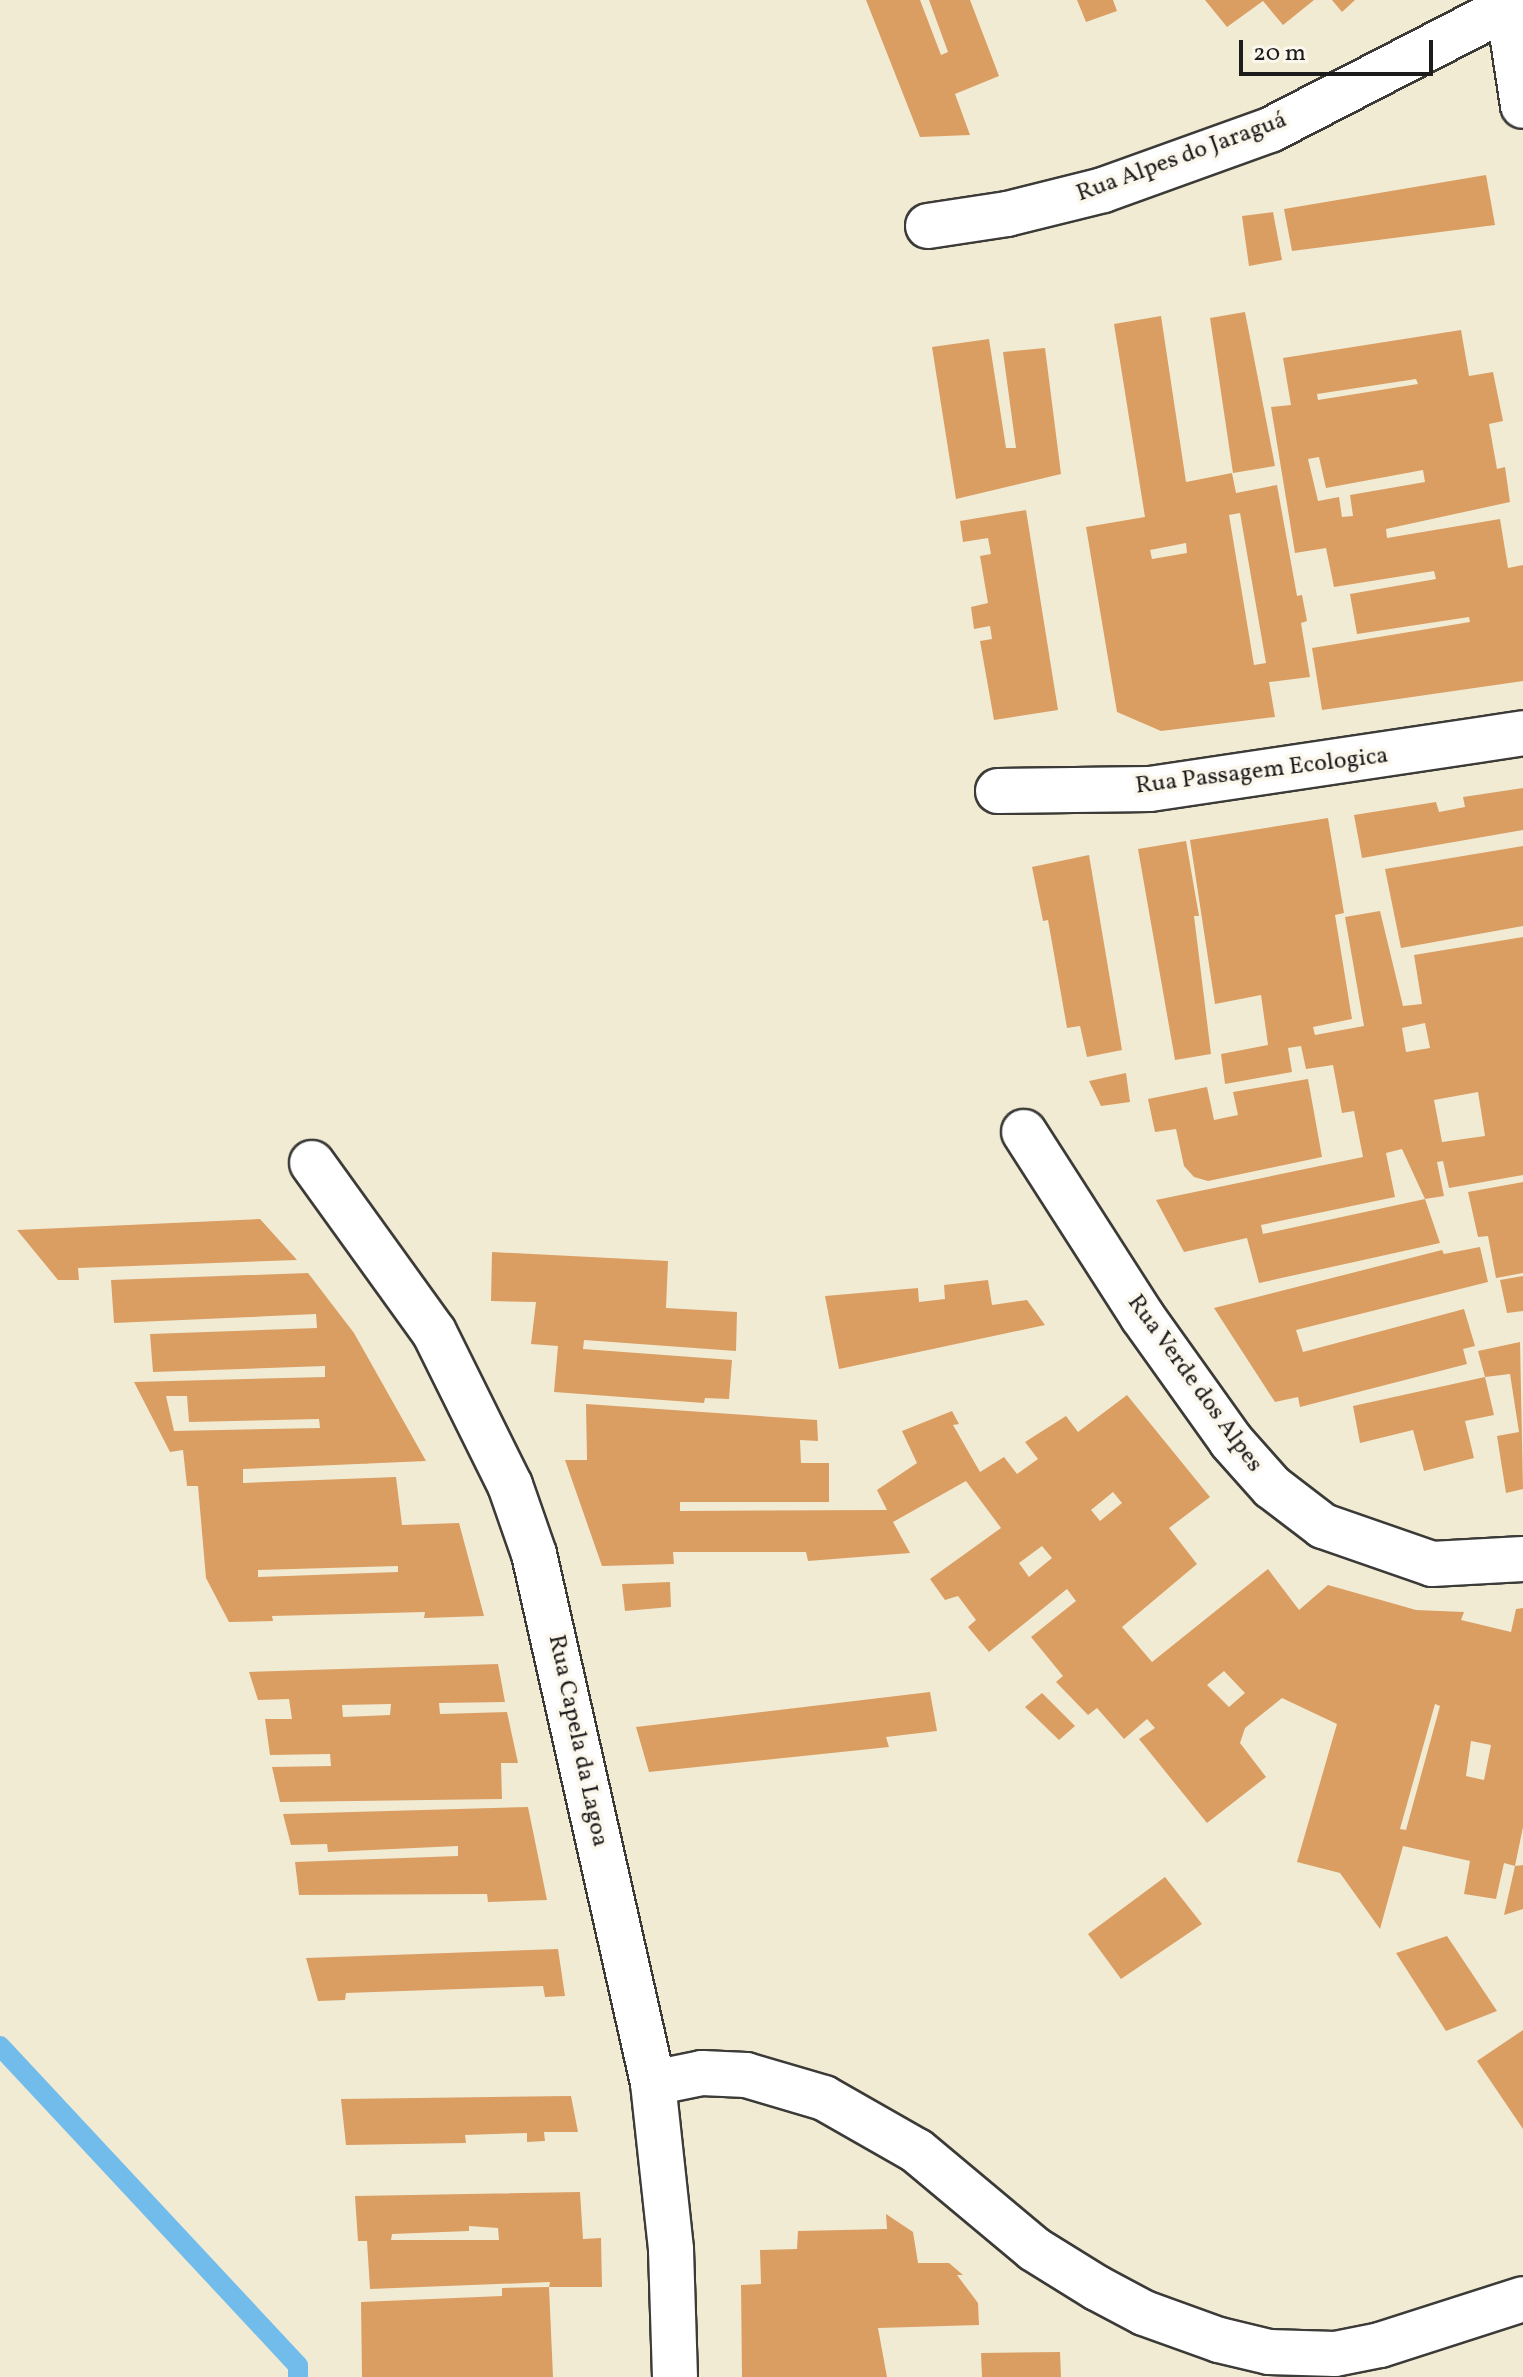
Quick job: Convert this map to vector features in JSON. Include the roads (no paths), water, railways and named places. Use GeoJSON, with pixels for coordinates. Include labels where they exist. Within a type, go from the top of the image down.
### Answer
{"type":"FeatureCollection","features":[{"type":"Feature","properties":{"kind":"street"},"geometry":{"type":"LineString","coordinates":[[1507,3],[1523,106]]}},
{"type":"Feature","properties":{"kind":"street","name":"Rua Alpes do Jaraguá"},"geometry":{"type":"LineString","coordinates":[[928,226],[1007,214],[1103,190],[1270,130],[1507,3]]}},
{"type":"Feature","properties":{"kind":"street","name":"Rua Passagem Ecologica"},"geometry":{"type":"LineString","coordinates":[[998,791],[1150,789],[1523,733]]}},
{"type":"Feature","properties":{"kind":"street","name":"Rua Verde dos Alpes"},"geometry":{"type":"LineString","coordinates":[[1024,1132],[1142,1316],[1231,1441],[1272,1487],[1323,1526],[1432,1564],[1523,1559]]}},
{"type":"Feature","properties":{"kind":"street","name":"Rua Capela da Lagoa"},"geometry":{"type":"LineString","coordinates":[[312,1163],[434,1332],[510,1485],[545,1593],[653,2083],[671,2250],[675,2377]]}},
{"type":"Feature","properties":{"kind":"street"},"geometry":{"type":"LineString","coordinates":[[653,2083],[702,2073],[746,2075],[824,2098],[917,2151],[1034,2249],[1097,2288],[1144,2313],[1292,2365],[1380,2345],[1523,2299]]}},
{"type":"Feature","properties":{"kind":"waterway"},"geometry":{"type":"LineString","coordinates":[[0,2046],[298,2366],[298,2377]]}}]}
